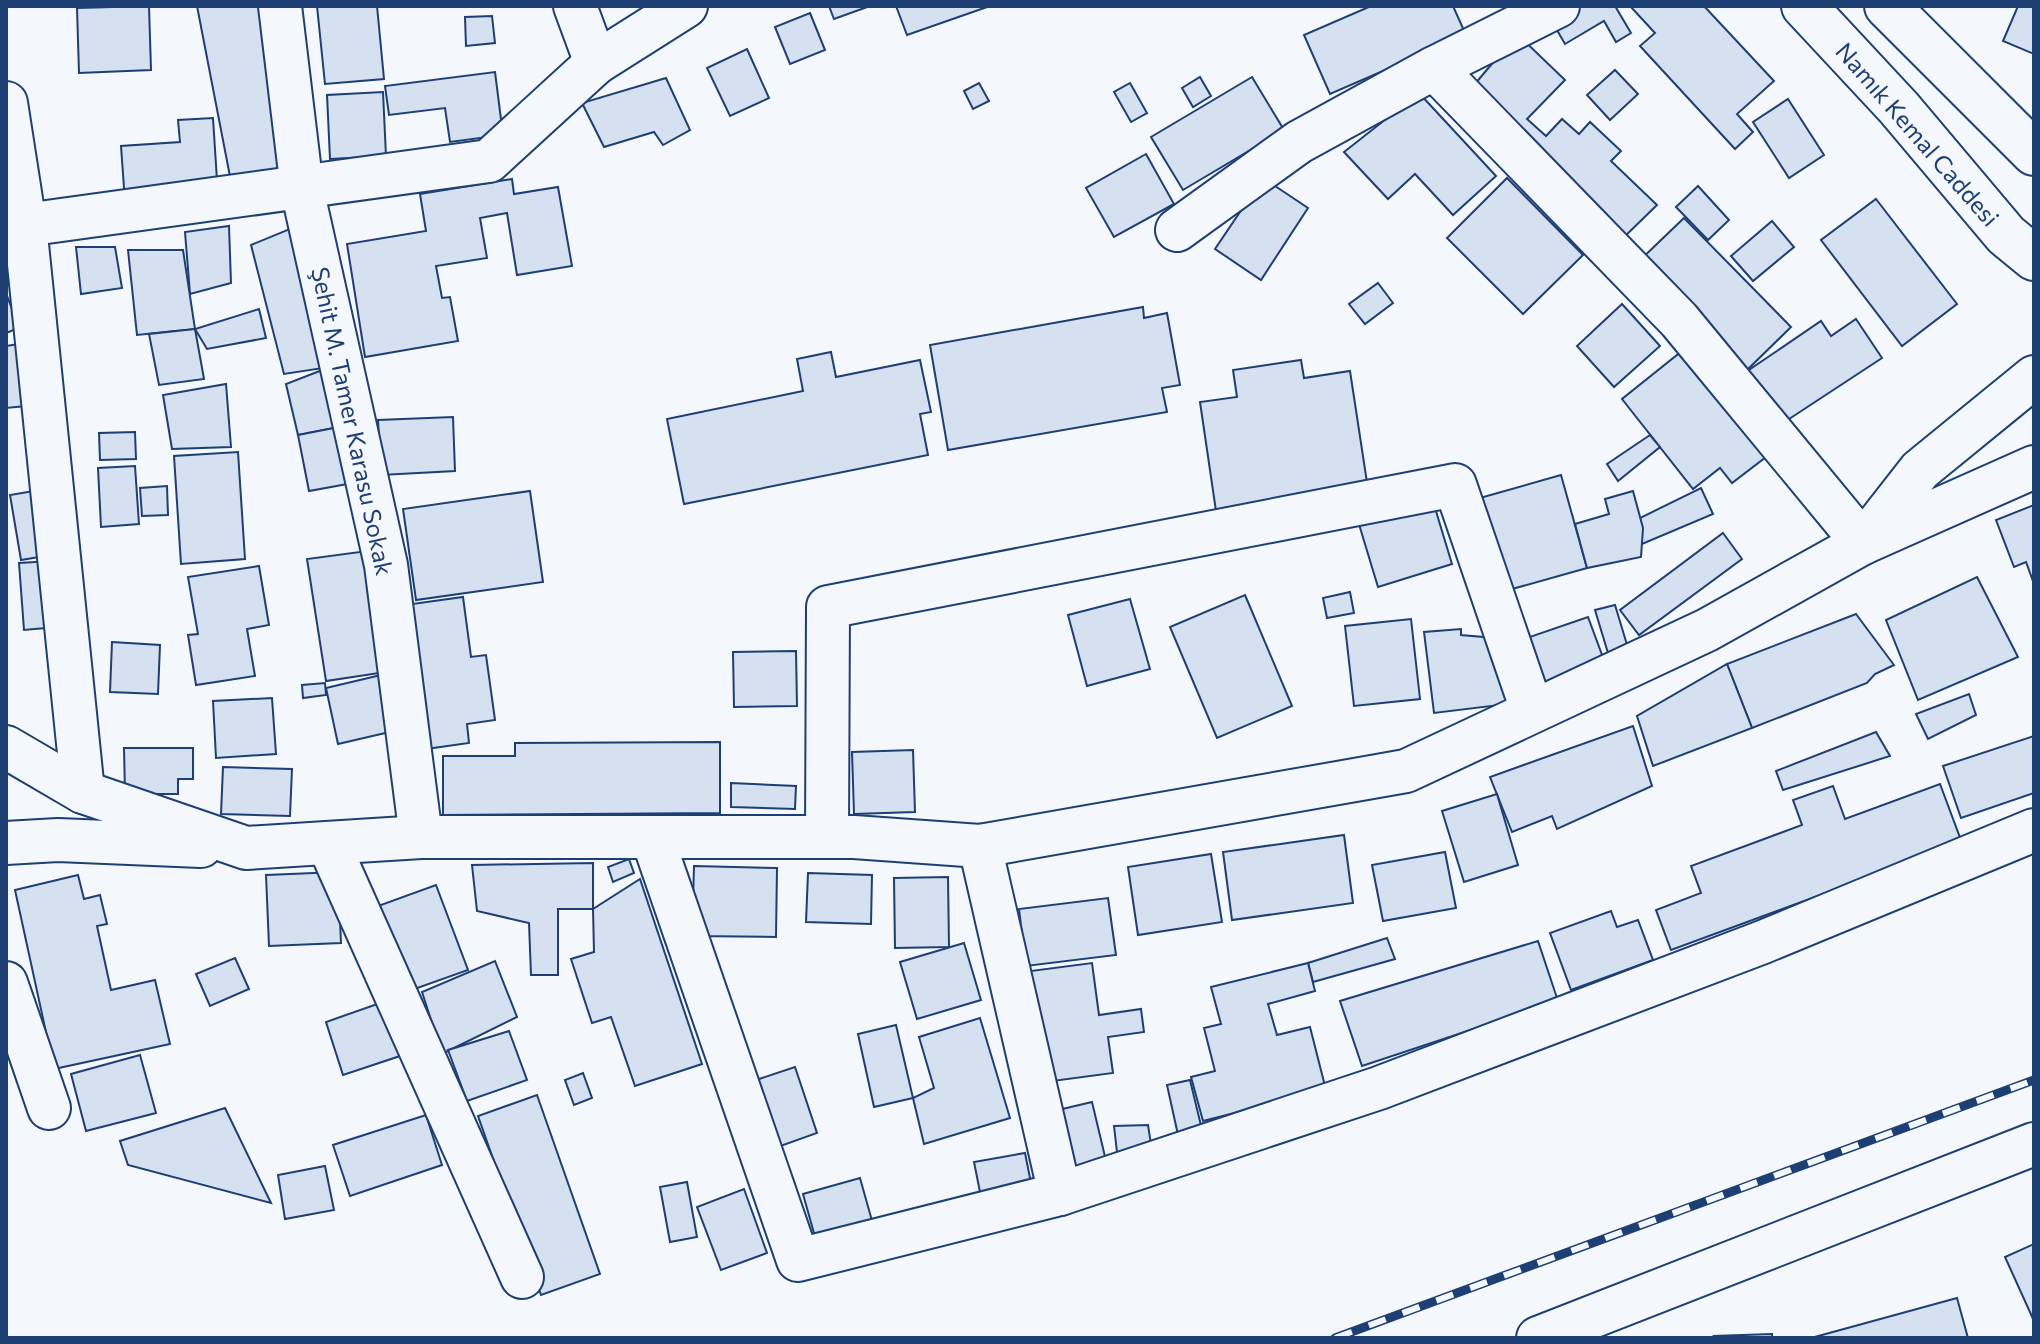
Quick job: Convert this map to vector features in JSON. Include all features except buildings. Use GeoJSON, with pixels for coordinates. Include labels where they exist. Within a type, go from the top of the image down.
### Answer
{"type":"FeatureCollection","features":[{"type":"Feature","properties":{"kind":"main road","name":"Namık Kemal Caddesi"},"geometry":{"type":"LineString","coordinates":[[1804,6],[1899,108],[2006,235],[2034,258]]}},
{"type":"Feature","properties":{"kind":"main road"},"geometry":{"type":"LineString","coordinates":[[1887,6],[2034,153]]}},
{"type":"Feature","properties":{"kind":"street","name":"Şehit M. Tamer Karasu Sokak"},"geometry":{"type":"LineString","coordinates":[[280,6],[302,189],[386,565],[421,837]]}},
{"type":"Feature","properties":{"kind":"street"},"geometry":{"type":"LineString","coordinates":[[575,6],[596,63]]}},
{"type":"Feature","properties":{"kind":"street"},"geometry":{"type":"LineString","coordinates":[[25,225],[489,161],[596,63],[686,6]]}},
{"type":"Feature","properties":{"kind":"street"},"geometry":{"type":"LineString","coordinates":[[1177,230],[1299,142],[1434,68],[1558,6]]}},
{"type":"Feature","properties":{"kind":"street"},"geometry":{"type":"LineString","coordinates":[[1434,68],[1679,320],[1863,543]]}},
{"type":"Feature","properties":{"kind":"street"},"geometry":{"type":"LineString","coordinates":[[6,103],[25,225],[83,792]]}},
{"type":"Feature","properties":{"kind":"street"},"geometry":{"type":"LineString","coordinates":[[1863,543],[1920,470],[2034,377]]}},
{"type":"Feature","properties":{"kind":"street"},"geometry":{"type":"LineString","coordinates":[[6,843],[58,840],[246,848],[421,837],[827,837],[980,846],[1406,771],[1707,630],[1863,543],[2034,467]]}},
{"type":"Feature","properties":{"kind":"street"},"geometry":{"type":"LineString","coordinates":[[827,837],[828,607],[1455,485],[1532,710]]}},
{"type":"Feature","properties":{"kind":"street"},"geometry":{"type":"LineString","coordinates":[[6,747],[83,792],[246,848]]}},
{"type":"Feature","properties":{"kind":"street"},"geometry":{"type":"LineString","coordinates":[[652,837],[798,1260],[1060,1194],[1379,1088],[1763,942],[2034,830]]}},
{"type":"Feature","properties":{"kind":"street"},"geometry":{"type":"LineString","coordinates":[[328,843],[522,1277]]}},
{"type":"Feature","properties":{"kind":"street"},"geometry":{"type":"LineString","coordinates":[[980,846],[1060,1194]]}},
{"type":"Feature","properties":{"kind":"street"},"geometry":{"type":"LineString","coordinates":[[6,983],[49,1108]]}},
{"type":"Feature","properties":{"kind":"street"},"geometry":{"type":"LineString","coordinates":[[1538,1338],[2034,1144]]}},
{"type":"Feature","properties":{"kind":"railway"},"geometry":{"type":"LineString","coordinates":[[1335,1338],[2034,1080]]}}]}
